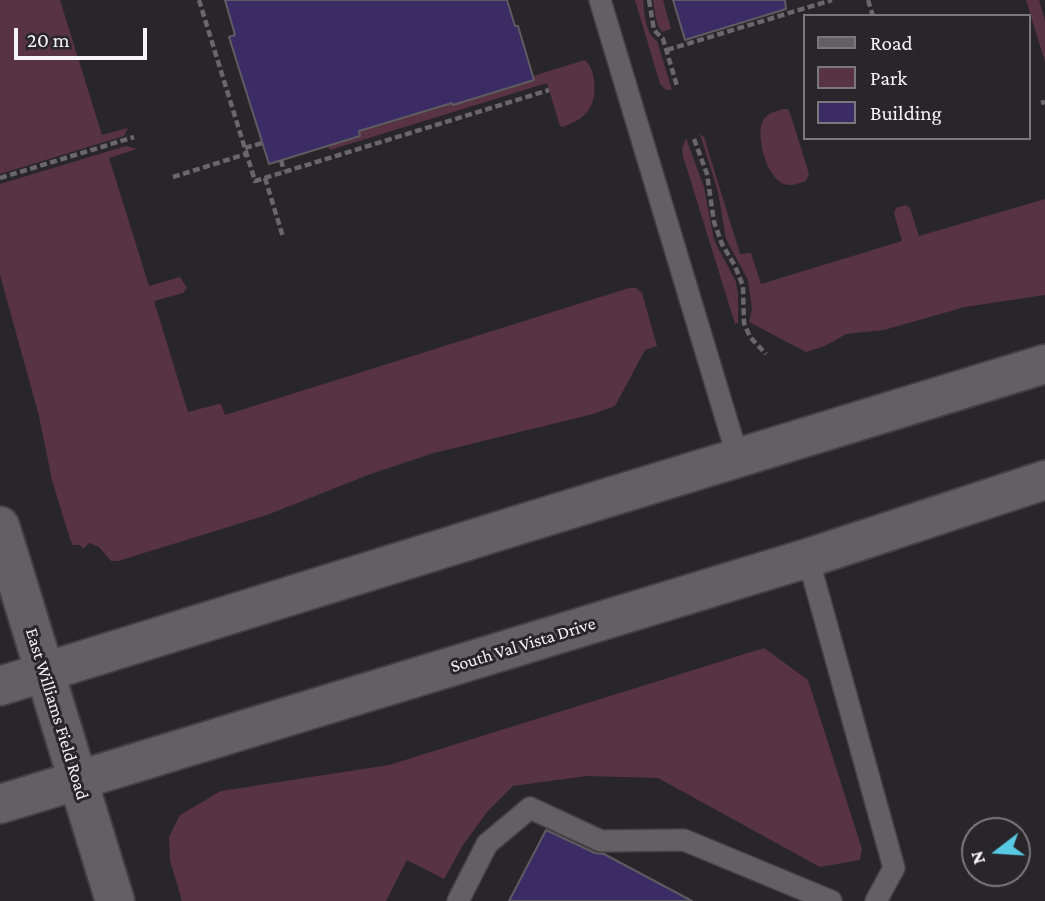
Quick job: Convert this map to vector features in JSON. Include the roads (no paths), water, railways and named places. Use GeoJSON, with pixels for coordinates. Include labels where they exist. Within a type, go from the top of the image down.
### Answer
{"type":"FeatureCollection","features":[{"type":"Feature","properties":{"kind":"main road"},"geometry":{"type":"LineString","coordinates":[[0,685],[1045,364]]}},
{"type":"Feature","properties":{"kind":"main road","name":"South Val Vista Drive"},"geometry":{"type":"LineString","coordinates":[[0,804],[808,558],[1045,480]]}},
{"type":"Feature","properties":{"kind":"main road","name":"East Williams Field Road"},"geometry":{"type":"LineString","coordinates":[[0,526],[115,901]]}},
{"type":"Feature","properties":{"kind":"lane"},"geometry":{"type":"LineString","coordinates":[[600,0],[738,458]]}},
{"type":"Feature","properties":{"kind":"lane"},"geometry":{"type":"LineString","coordinates":[[808,558],[894,868],[876,901]]}},
{"type":"Feature","properties":{"kind":"lane"},"geometry":{"type":"LineString","coordinates":[[458,901],[487,844],[530,808],[601,841],[684,840],[831,901]]}}]}
